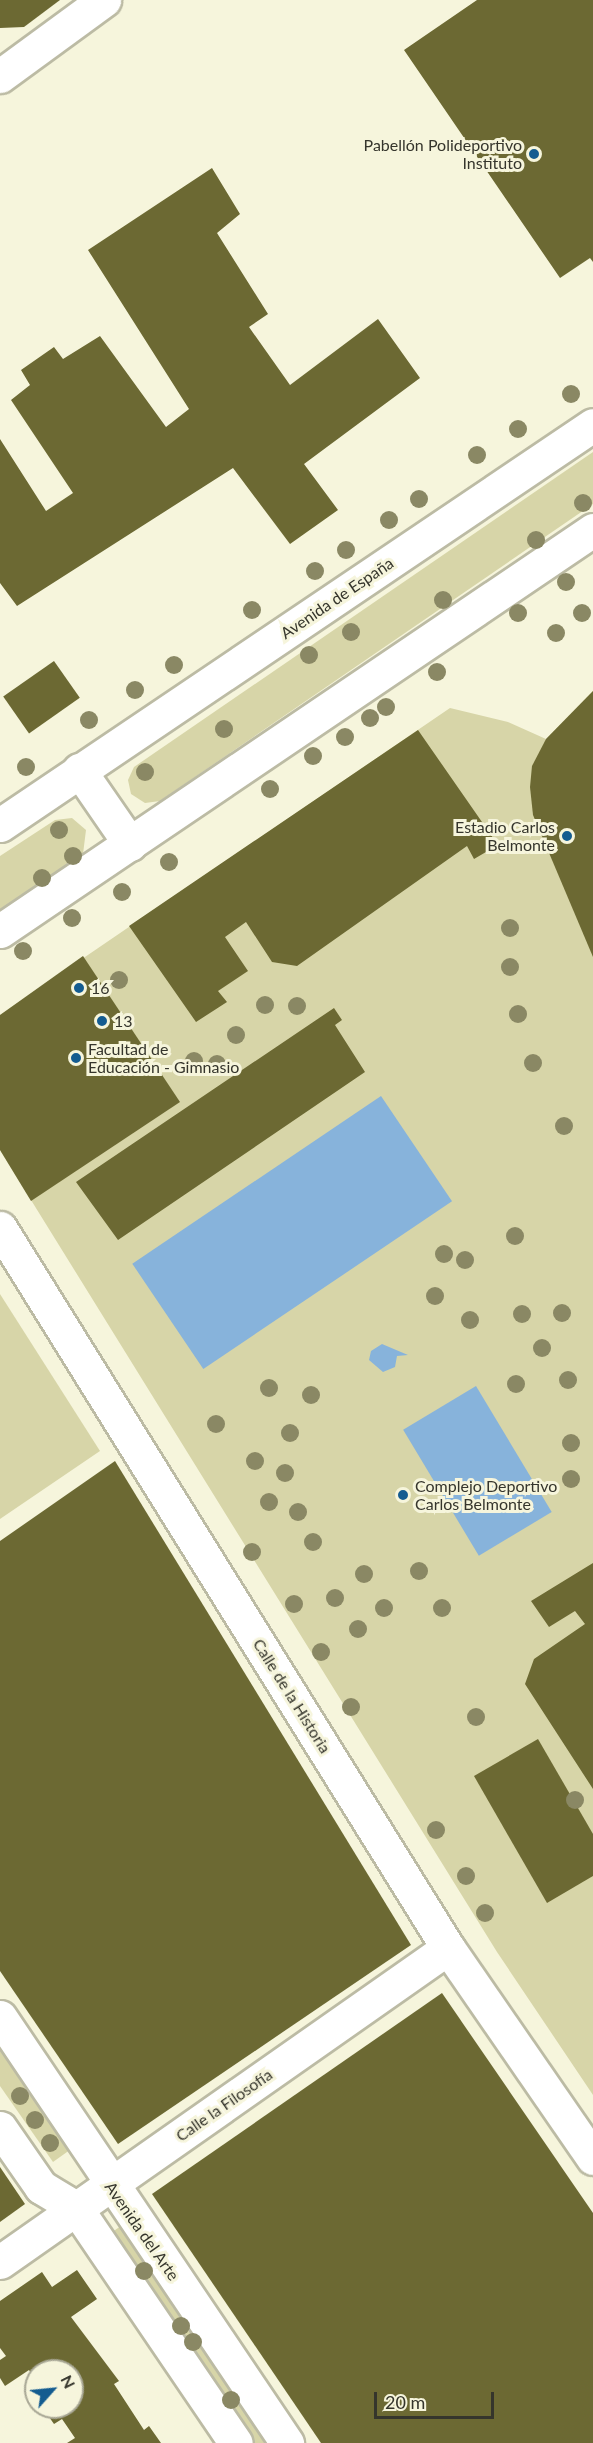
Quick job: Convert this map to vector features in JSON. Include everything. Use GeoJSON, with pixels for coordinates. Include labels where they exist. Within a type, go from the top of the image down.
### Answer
{"type":"FeatureCollection","features":[{"type":"Feature","properties":{"kind":"street"},"geometry":{"type":"LineString","coordinates":[[0,76],[104,0]]}},
{"type":"Feature","properties":{"kind":"street","name":"Avenida de España"},"geometry":{"type":"LineString","coordinates":[[0,825],[593,425]]}},
{"type":"Feature","properties":{"kind":"street"},"geometry":{"type":"LineString","coordinates":[[0,931],[593,530]]}},
{"type":"Feature","properties":{"kind":"street"},"geometry":{"type":"LineString","coordinates":[[79,770],[130,844]]}},
{"type":"Feature","properties":{"kind":"street","name":"Calle de la Historia"},"geometry":{"type":"LineString","coordinates":[[0,1228],[448,1948],[593,2158]]}},
{"type":"Feature","properties":{"kind":"street","name":"Calle la Filosofía"},"geometry":{"type":"LineString","coordinates":[[0,2262],[448,1948]]}},
{"type":"Feature","properties":{"kind":"street","name":"Avenida del Arte"},"geometry":{"type":"LineString","coordinates":[[0,2017],[109,2185],[287,2443]]}},
{"type":"Feature","properties":{"kind":"street"},"geometry":{"type":"LineString","coordinates":[[0,2128],[41,2187],[76,2208],[236,2443]]}},
{"type":"Feature","properties":{"kind":"shaded area"},"geometry":{"type":"Polygon","coordinates":[[[593,452],[593,504],[160,801],[145,803],[131,794],[128,780],[134,767],[593,452]]]}},
{"type":"Feature","properties":{"kind":"shaded area","name":"Complejo Deportivo Carlos Belmonte"},"geometry":{"type":"Polygon","coordinates":[[[593,691],[593,2095],[497,1952],[0,1150],[0,1015],[450,708],[508,722],[546,739],[593,691]]]}},
{"type":"Feature","properties":{"kind":"shaded area"},"geometry":{"type":"Polygon","coordinates":[[[72,818],[86,830],[83,854],[0,911],[0,856],[55,820],[72,818]]]}},
{"type":"Feature","properties":{"kind":"shaded area"},"geometry":{"type":"Polygon","coordinates":[[[0,1294],[100,1451],[0,1519],[0,1294]]]}},
{"type":"Feature","properties":{"kind":"shaded area"},"geometry":{"type":"Polygon","coordinates":[[[0,2041],[74,2147],[53,2162],[0,2086],[0,2041]]]}},
{"type":"Feature","properties":{"kind":"shaded area"},"geometry":{"type":"Polygon","coordinates":[[[121,2226],[267,2443],[253,2443],[111,2233],[121,2226]]]}},
{"type":"Feature","properties":{"kind":"water"},"geometry":{"type":"Polygon","coordinates":[[[381,1096],[452,1201],[203,1369],[132,1264],[381,1096]]]}},
{"type":"Feature","properties":{"kind":"water"},"geometry":{"type":"Polygon","coordinates":[[[382,1344],[408,1355],[397,1356],[395,1367],[383,1372],[369,1360],[371,1351],[382,1344]]]}},
{"type":"Feature","properties":{"kind":"water"},"geometry":{"type":"Polygon","coordinates":[[[476,1386],[552,1512],[479,1556],[403,1430],[476,1386]]]}},
{"type":"Feature","properties":{"kind":"building"},"geometry":{"type":"Polygon","coordinates":[[[0,0],[60,0],[24,27],[0,28],[0,0]]]}},
{"type":"Feature","properties":{"kind":"building","name":"Pabellón Polideportivo Instituto"},"geometry":{"type":"Polygon","coordinates":[[[477,0],[593,0],[593,262],[590,258],[560,278],[404,50],[477,0]]]}},
{"type":"Feature","properties":{"kind":"building"},"geometry":{"type":"Polygon","coordinates":[[[212,168],[240,214],[217,233],[268,314],[249,327],[290,385],[378,319],[420,378],[304,464],[338,510],[290,544],[233,468],[17,606],[0,583],[0,439],[46,511],[73,493],[11,400],[30,385],[21,370],[54,347],[63,359],[100,336],[166,427],[189,409],[88,250],[212,168]]]}},
{"type":"Feature","properties":{"kind":"building"},"geometry":{"type":"Polygon","coordinates":[[[54,661],[80,698],[29,733],[3,697],[54,661]]]}},
{"type":"Feature","properties":{"kind":"building","name":"Estadio Carlos Belmonte"},"geometry":{"type":"Polygon","coordinates":[[[593,691],[593,957],[533,815],[530,787],[532,766],[546,739],[593,691]]]}},
{"type":"Feature","properties":{"kind":"building"},"geometry":{"type":"Polygon","coordinates":[[[418,730],[498,845],[474,859],[467,846],[297,966],[272,962],[246,922],[225,937],[248,971],[218,991],[227,1002],[196,1022],[129,926],[418,730]]]}},
{"type":"Feature","properties":{"kind":"building","name":"Facultad de Educación - Gimnasio"},"geometry":{"type":"Polygon","coordinates":[[[83,956],[180,1102],[31,1201],[0,1150],[0,1015],[83,956]]]}},
{"type":"Feature","properties":{"kind":"building"},"geometry":{"type":"Polygon","coordinates":[[[334,1008],[342,1020],[335,1025],[365,1072],[118,1240],[76,1182],[334,1008]]]}},
{"type":"Feature","properties":{"kind":"building"},"geometry":{"type":"Polygon","coordinates":[[[115,1461],[411,1945],[118,2144],[0,1971],[0,1541],[115,1461]]]}},
{"type":"Feature","properties":{"kind":"building"},"geometry":{"type":"Polygon","coordinates":[[[593,1563],[593,1789],[525,1684],[534,1659],[585,1624],[575,1611],[549,1627],[531,1601],[593,1563]]]}},
{"type":"Feature","properties":{"kind":"building"},"geometry":{"type":"Polygon","coordinates":[[[538,1739],[593,1834],[593,1876],[547,1903],[474,1776],[538,1739]]]}},
{"type":"Feature","properties":{"kind":"building"},"geometry":{"type":"Polygon","coordinates":[[[442,1993],[593,2213],[593,2443],[321,2443],[152,2194],[442,1993]]]}},
{"type":"Feature","properties":{"kind":"building"},"geometry":{"type":"Polygon","coordinates":[[[0,2167],[25,2204],[0,2222],[0,2167]]]}},
{"type":"Feature","properties":{"kind":"building"},"geometry":{"type":"Polygon","coordinates":[[[77,2270],[97,2299],[71,2317],[119,2381],[114,2384],[144,2430],[149,2426],[161,2443],[67,2443],[75,2438],[62,2419],[84,2419],[84,2359],[24,2359],[24,2373],[5,2386],[0,2378],[0,2360],[6,2356],[0,2348],[0,2301],[42,2272],[52,2287],[77,2270]]]}},
{"type":"Feature","properties":{"kind":"building"},"geometry":{"type":"Polygon","coordinates":[[[50,2419],[62,2419],[54,2424],[50,2419]]]}},
{"type":"Feature","properties":{"kind":"place","name":"Pabellón Polideportivo Instituto"},"geometry":{"type":"Point","coordinates":[534,154]}},
{"type":"Feature","properties":{"kind":"place","name":"Estadio Carlos Belmonte"},"geometry":{"type":"Point","coordinates":[567,836]}},
{"type":"Feature","properties":{"kind":"place","name":"16"},"geometry":{"type":"Point","coordinates":[79,988]}},
{"type":"Feature","properties":{"kind":"place","name":"13"},"geometry":{"type":"Point","coordinates":[102,1021]}},
{"type":"Feature","properties":{"kind":"place","name":"Facultad de Educación - Gimnasio"},"geometry":{"type":"Point","coordinates":[76,1058]}},
{"type":"Feature","properties":{"kind":"place","name":"Complejo Deportivo Carlos Belmonte"},"geometry":{"type":"Point","coordinates":[403,1495]}}]}
